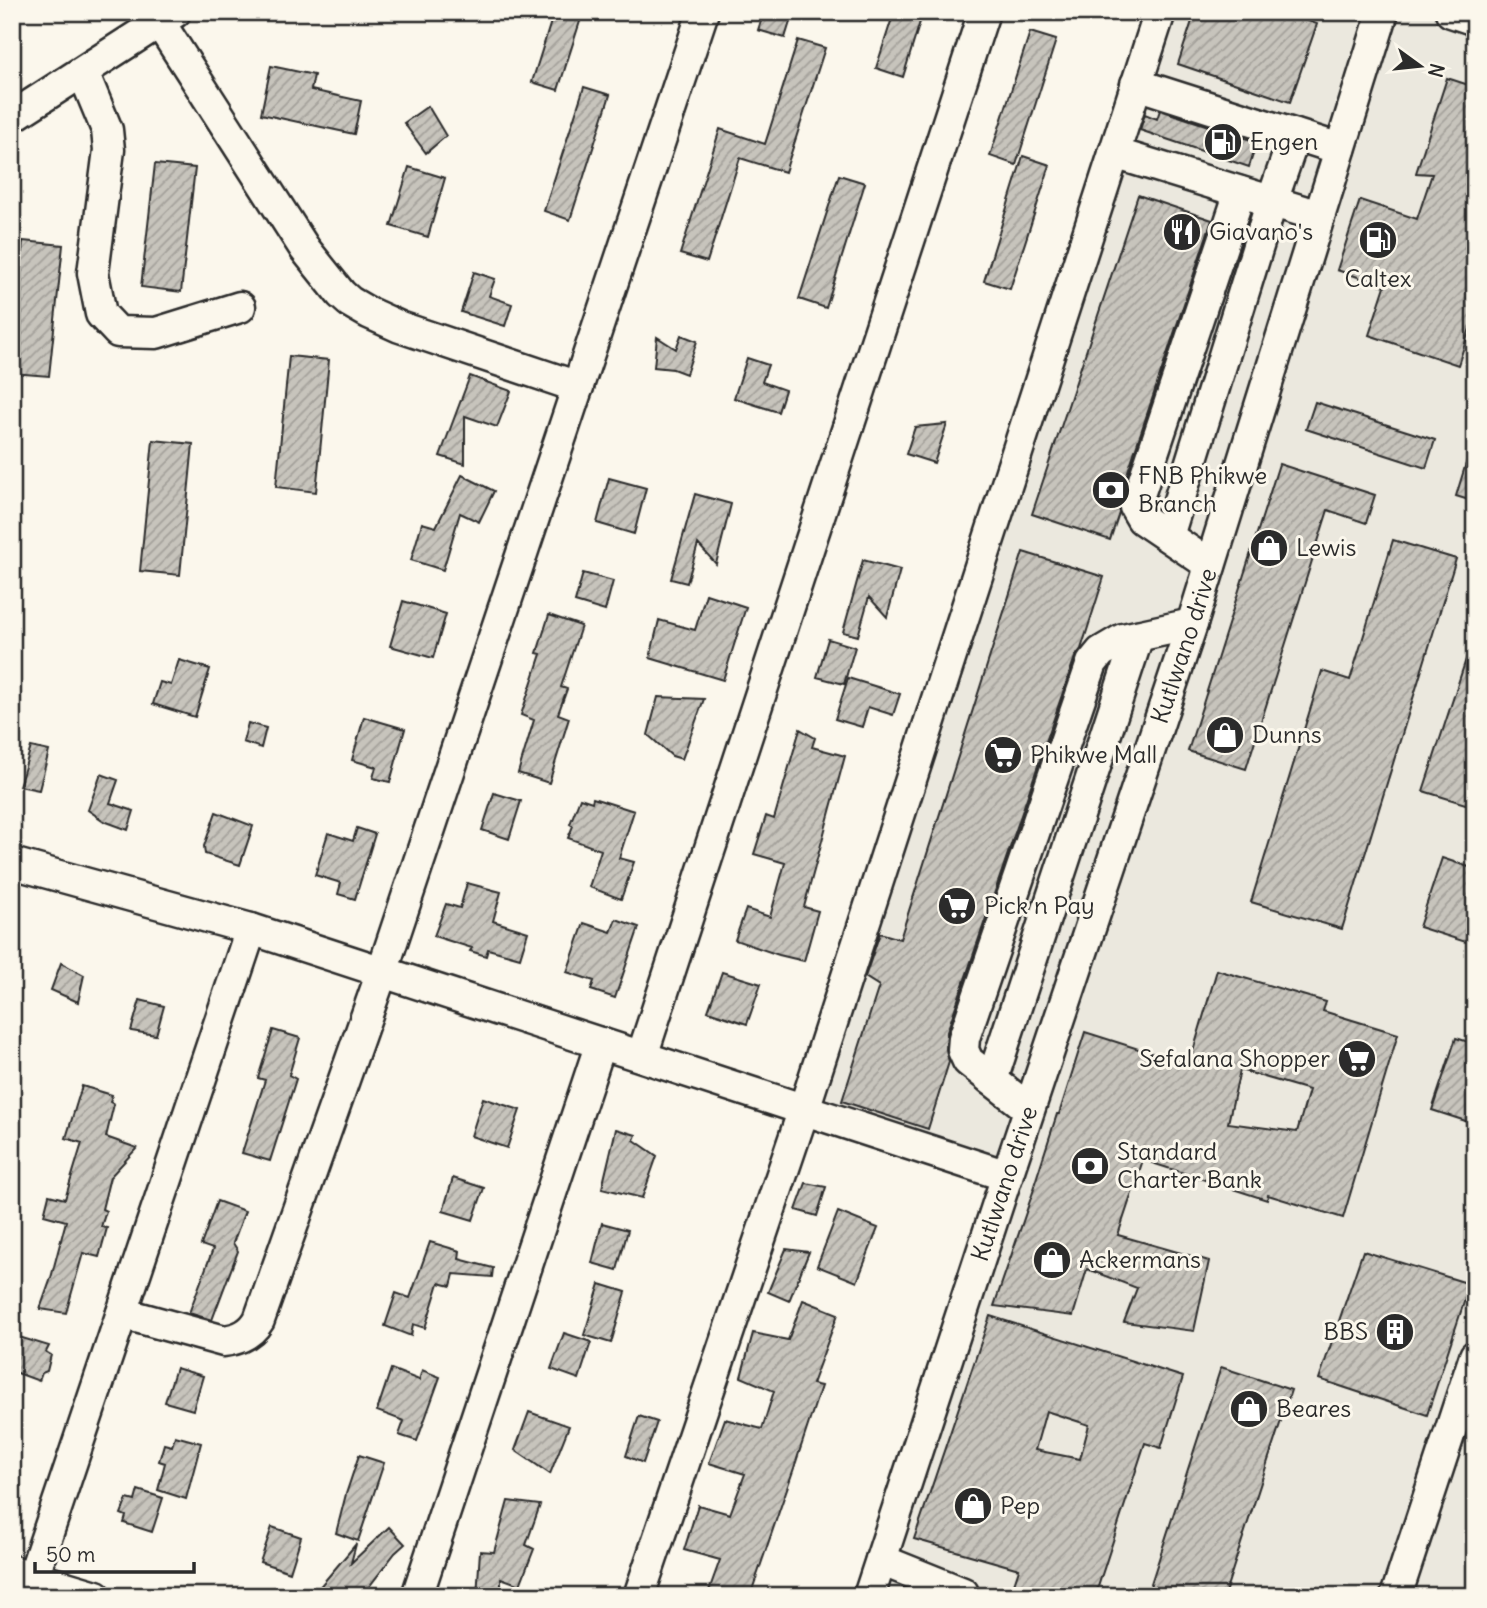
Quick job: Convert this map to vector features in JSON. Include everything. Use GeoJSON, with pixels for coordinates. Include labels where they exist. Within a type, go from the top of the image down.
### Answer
{"type":"FeatureCollection","features":[{"type":"Feature","properties":{"kind":"street"},"geometry":{"type":"LineString","coordinates":[[122,1313],[224,1341],[237,1339],[255,1328],[382,972],[703,12]]}},
{"type":"Feature","properties":{"kind":"street"},"geometry":{"type":"LineString","coordinates":[[642,1056],[984,12]]}},
{"type":"Feature","properties":{"kind":"street"},"geometry":{"type":"LineString","coordinates":[[639,1596],[804,1109],[1160,12]]}},
{"type":"Feature","properties":{"kind":"street","name":"Kutlwano drive"},"geometry":{"type":"LineString","coordinates":[[869,1596],[1192,624],[1383,12]]}},
{"type":"Feature","properties":{"kind":"street"},"geometry":{"type":"LineString","coordinates":[[1451,12],[1475,20]]}},
{"type":"Feature","properties":{"kind":"street"},"geometry":{"type":"LineString","coordinates":[[12,117],[168,17],[305,249],[341,294],[369,313],[400,327],[578,387]]}},
{"type":"Feature","properties":{"kind":"street"},"geometry":{"type":"LineString","coordinates":[[83,72],[107,130],[109,150],[93,273],[101,314],[118,332],[156,333],[240,307]]}},
{"type":"Feature","properties":{"kind":"street"},"geometry":{"type":"LineString","coordinates":[[1136,84],[1340,149]]}},
{"type":"Feature","properties":{"kind":"street"},"geometry":{"type":"LineString","coordinates":[[1168,536],[1295,135]]}},
{"type":"Feature","properties":{"kind":"street"},"geometry":{"type":"LineString","coordinates":[[1114,153],[1319,216]]}},
{"type":"Feature","properties":{"kind":"street"},"geometry":{"type":"LineString","coordinates":[[1210,565],[1142,519],[1135,507],[1240,192]]}},
{"type":"Feature","properties":{"kind":"street"},"geometry":{"type":"LineString","coordinates":[[1029,1109],[968,1061],[963,1049],[964,1038],[1092,663],[1101,652],[1123,639],[1192,624]]}},
{"type":"Feature","properties":{"kind":"street"},"geometry":{"type":"LineString","coordinates":[[992,1080],[1138,636]]}},
{"type":"Feature","properties":{"kind":"street"},"geometry":{"type":"LineString","coordinates":[[12,863],[251,929],[1007,1176]]}},
{"type":"Feature","properties":{"kind":"street"},"geometry":{"type":"LineString","coordinates":[[96,1596],[23,1574],[122,1313],[251,929]]}},
{"type":"Feature","properties":{"kind":"street"},"geometry":{"type":"LineString","coordinates":[[417,1596],[601,1043]]}},
{"type":"Feature","properties":{"kind":"street"},"geometry":{"type":"LineString","coordinates":[[1396,1596],[1475,1356]]}},
{"type":"Feature","properties":{"kind":"street"},"geometry":{"type":"LineString","coordinates":[[881,1560],[920,1586],[963,1593],[964,1596]]}},
{"type":"Feature","properties":{"kind":"shaded area"},"geometry":{"type":"Polygon","coordinates":[[[1160,12],[1451,12],[1475,20],[1475,1596],[869,1596],[1007,1176],[804,1109],[1160,12]]]}},
{"type":"Feature","properties":{"kind":"building"},"geometry":{"type":"Polygon","coordinates":[[[554,12],[583,12],[558,90],[532,82],[554,12]]]}},
{"type":"Feature","properties":{"kind":"building"},"geometry":{"type":"Polygon","coordinates":[[[764,12],[793,12],[785,38],[758,30],[764,12]]]}},
{"type":"Feature","properties":{"kind":"building"},"geometry":{"type":"Polygon","coordinates":[[[894,12],[923,12],[903,77],[876,68],[894,12]]]}},
{"type":"Feature","properties":{"kind":"building"},"geometry":{"type":"Polygon","coordinates":[[[1195,12],[1284,12],[1317,24],[1290,102],[1178,64],[1195,12]]]}},
{"type":"Feature","properties":{"kind":"building"},"geometry":{"type":"Polygon","coordinates":[[[1030,32],[1056,40],[1016,165],[990,156],[1030,32]]]}},
{"type":"Feature","properties":{"kind":"building"},"geometry":{"type":"Polygon","coordinates":[[[798,40],[825,48],[785,172],[740,158],[707,262],[680,254],[720,129],[765,144],[798,40]]]}},
{"type":"Feature","properties":{"kind":"building"},"geometry":{"type":"Polygon","coordinates":[[[271,66],[314,75],[311,90],[361,101],[354,134],[261,114],[271,66]]]}},
{"type":"Feature","properties":{"kind":"building"},"geometry":{"type":"Polygon","coordinates":[[[1447,78],[1475,87],[1475,313],[1458,365],[1369,335],[1385,286],[1337,270],[1360,200],[1417,219],[1432,174],[1416,173],[1447,78]]]}},
{"type":"Feature","properties":{"kind":"building"},"geometry":{"type":"Polygon","coordinates":[[[584,87],[610,95],[570,220],[544,211],[584,87]]]}},
{"type":"Feature","properties":{"kind":"building"},"geometry":{"type":"Polygon","coordinates":[[[428,106],[446,136],[426,153],[404,123],[428,106]]]}},
{"type":"Feature","properties":{"kind":"building"},"geometry":{"type":"Polygon","coordinates":[[[1160,110],[1257,142],[1249,167],[1140,130],[1145,114],[1157,119],[1160,110]]]}},
{"type":"Feature","properties":{"kind":"building"},"geometry":{"type":"Polygon","coordinates":[[[1023,156],[1050,165],[1010,289],[984,281],[1023,156]]]}},
{"type":"Feature","properties":{"kind":"building"},"geometry":{"type":"Polygon","coordinates":[[[155,164],[195,168],[181,292],[141,287],[155,164]]]}},
{"type":"Feature","properties":{"kind":"building"},"geometry":{"type":"Polygon","coordinates":[[[409,167],[445,178],[428,237],[391,226],[409,167]]]}},
{"type":"Feature","properties":{"kind":"building"},"geometry":{"type":"Polygon","coordinates":[[[839,175],[865,183],[826,308],[799,299],[839,175]]]}},
{"type":"Feature","properties":{"kind":"building"},"geometry":{"type":"Polygon","coordinates":[[[1138,195],[1212,220],[1118,501],[1119,513],[1110,540],[1032,514],[1138,195]]]}},
{"type":"Feature","properties":{"kind":"building"},"geometry":{"type":"Polygon","coordinates":[[[23,241],[63,245],[49,376],[12,373],[12,345],[23,241]]]}},
{"type":"Feature","properties":{"kind":"building"},"geometry":{"type":"Polygon","coordinates":[[[474,272],[495,279],[489,296],[512,304],[505,326],[461,312],[474,272]]]}},
{"type":"Feature","properties":{"kind":"building"},"geometry":{"type":"Polygon","coordinates":[[[681,335],[697,341],[686,374],[673,369],[654,367],[657,337],[676,349],[681,335]]]}},
{"type":"Feature","properties":{"kind":"building"},"geometry":{"type":"Polygon","coordinates":[[[289,356],[329,360],[316,492],[276,487],[289,356]]]}},
{"type":"Feature","properties":{"kind":"building"},"geometry":{"type":"Polygon","coordinates":[[[747,358],[768,365],[762,382],[785,390],[778,412],[734,398],[747,358]]]}},
{"type":"Feature","properties":{"kind":"building"},"geometry":{"type":"Polygon","coordinates":[[[470,376],[511,391],[497,427],[465,416],[465,464],[440,456],[470,376]]]}},
{"type":"Feature","properties":{"kind":"building"},"geometry":{"type":"Polygon","coordinates":[[[1315,402],[1435,440],[1426,468],[1306,429],[1315,402]]]}},
{"type":"Feature","properties":{"kind":"building"},"geometry":{"type":"Polygon","coordinates":[[[947,424],[934,463],[906,454],[915,427],[947,424]]]}},
{"type":"Feature","properties":{"kind":"building"},"geometry":{"type":"Polygon","coordinates":[[[153,440],[193,444],[180,575],[140,571],[153,440]]]}},
{"type":"Feature","properties":{"kind":"building"},"geometry":{"type":"Polygon","coordinates":[[[1471,447],[1475,447],[1475,502],[1456,496],[1471,447]]]}},
{"type":"Feature","properties":{"kind":"building"},"geometry":{"type":"Polygon","coordinates":[[[1279,464],[1375,495],[1366,523],[1328,510],[1246,769],[1188,751],[1279,464]]]}},
{"type":"Feature","properties":{"kind":"building"},"geometry":{"type":"Polygon","coordinates":[[[462,475],[494,491],[479,522],[460,513],[443,570],[411,560],[422,523],[436,527],[462,475]]]}},
{"type":"Feature","properties":{"kind":"building"},"geometry":{"type":"Polygon","coordinates":[[[609,478],[646,488],[634,534],[597,523],[609,478]]]}},
{"type":"Feature","properties":{"kind":"building"},"geometry":{"type":"Polygon","coordinates":[[[695,494],[731,504],[716,564],[698,544],[687,583],[671,579],[695,494]]]}},
{"type":"Feature","properties":{"kind":"building"},"geometry":{"type":"Polygon","coordinates":[[[1393,540],[1456,559],[1342,929],[1251,902],[1322,671],[1350,680],[1393,540]]]}},
{"type":"Feature","properties":{"kind":"building","name":"Phikwe Mall"},"geometry":{"type":"Polygon","coordinates":[[[1023,552],[1104,577],[947,1032],[946,1049],[949,1062],[928,1129],[842,1101],[879,986],[865,977],[880,933],[900,939],[1023,552]]]}},
{"type":"Feature","properties":{"kind":"building"},"geometry":{"type":"Polygon","coordinates":[[[863,560],[900,570],[887,617],[869,597],[858,636],[843,632],[863,560]]]}},
{"type":"Feature","properties":{"kind":"building"},"geometry":{"type":"Polygon","coordinates":[[[583,573],[613,581],[605,611],[575,602],[583,573]]]}},
{"type":"Feature","properties":{"kind":"building"},"geometry":{"type":"Polygon","coordinates":[[[706,594],[746,607],[723,680],[650,658],[659,620],[695,630],[706,594]]]}},
{"type":"Feature","properties":{"kind":"building"},"geometry":{"type":"Polygon","coordinates":[[[403,601],[446,614],[433,658],[390,646],[403,601]]]}},
{"type":"Feature","properties":{"kind":"building"},"geometry":{"type":"Polygon","coordinates":[[[549,615],[581,626],[561,687],[567,689],[558,714],[569,718],[549,783],[518,773],[534,720],[521,715],[541,654],[537,653],[549,615]]]}},
{"type":"Feature","properties":{"kind":"building"},"geometry":{"type":"Polygon","coordinates":[[[828,639],[855,647],[844,684],[817,677],[828,639]]]}},
{"type":"Feature","properties":{"kind":"building"},"geometry":{"type":"Polygon","coordinates":[[[1471,644],[1475,645],[1475,807],[1423,791],[1471,644]]]}},
{"type":"Feature","properties":{"kind":"building"},"geometry":{"type":"Polygon","coordinates":[[[179,660],[210,669],[195,717],[153,704],[160,682],[171,685],[179,660]]]}},
{"type":"Feature","properties":{"kind":"building"},"geometry":{"type":"Polygon","coordinates":[[[848,678],[900,694],[893,715],[868,707],[862,727],[835,719],[848,678]]]}},
{"type":"Feature","properties":{"kind":"building"},"geometry":{"type":"Polygon","coordinates":[[[658,697],[704,699],[682,759],[672,756],[648,735],[658,697]]]}},
{"type":"Feature","properties":{"kind":"building"},"geometry":{"type":"Polygon","coordinates":[[[364,717],[405,729],[390,782],[373,778],[376,767],[352,760],[364,717]]]}},
{"type":"Feature","properties":{"kind":"building"},"geometry":{"type":"Polygon","coordinates":[[[248,723],[266,728],[261,748],[243,742],[248,723]]]}},
{"type":"Feature","properties":{"kind":"building"},"geometry":{"type":"Polygon","coordinates":[[[800,729],[815,738],[812,747],[845,756],[804,907],[818,911],[804,961],[735,940],[746,909],[770,917],[785,863],[754,854],[766,816],[774,819],[800,729]]]}},
{"type":"Feature","properties":{"kind":"building"},"geometry":{"type":"Polygon","coordinates":[[[31,747],[49,751],[39,790],[19,786],[31,747]]]}},
{"type":"Feature","properties":{"kind":"building"},"geometry":{"type":"Polygon","coordinates":[[[101,774],[118,780],[110,803],[134,811],[128,830],[104,821],[88,810],[101,774]]]}},
{"type":"Feature","properties":{"kind":"building"},"geometry":{"type":"Polygon","coordinates":[[[494,793],[521,801],[509,839],[482,830],[494,793]]]}},
{"type":"Feature","properties":{"kind":"building"},"geometry":{"type":"Polygon","coordinates":[[[580,798],[592,802],[593,798],[634,811],[619,858],[634,862],[621,899],[589,887],[601,850],[568,838],[573,826],[570,824],[580,798]]]}},
{"type":"Feature","properties":{"kind":"building"},"geometry":{"type":"Polygon","coordinates":[[[216,812],[253,826],[240,865],[205,854],[204,846],[216,812]]]}},
{"type":"Feature","properties":{"kind":"building"},"geometry":{"type":"Polygon","coordinates":[[[357,828],[375,834],[355,899],[338,894],[341,883],[315,875],[328,833],[353,841],[357,828]]]}},
{"type":"Feature","properties":{"kind":"building"},"geometry":{"type":"Polygon","coordinates":[[[1442,858],[1475,869],[1475,945],[1419,927],[1442,858]]]}},
{"type":"Feature","properties":{"kind":"building"},"geometry":{"type":"Polygon","coordinates":[[[467,883],[501,892],[493,921],[528,932],[520,958],[488,949],[486,956],[470,951],[472,948],[434,936],[446,904],[460,908],[467,883]]]}},
{"type":"Feature","properties":{"kind":"building"},"geometry":{"type":"Polygon","coordinates":[[[616,919],[639,927],[615,998],[591,990],[594,981],[567,972],[584,923],[611,932],[616,919]]]}},
{"type":"Feature","properties":{"kind":"building"},"geometry":{"type":"Polygon","coordinates":[[[61,963],[84,975],[78,1002],[51,990],[61,963]]]}},
{"type":"Feature","properties":{"kind":"building"},"geometry":{"type":"Polygon","coordinates":[[[1217,970],[1326,1002],[1323,1011],[1398,1034],[1343,1218],[1268,1195],[1267,1200],[1143,1160],[1118,1235],[1209,1261],[1194,1331],[1124,1322],[1137,1288],[1087,1269],[1073,1316],[994,1306],[1085,1032],[1189,1065],[1217,970]],[[1240,1070],[1228,1123],[1297,1132],[1309,1090],[1240,1070]]]}},
{"type":"Feature","properties":{"kind":"building"},"geometry":{"type":"Polygon","coordinates":[[[722,972],[761,984],[747,1024],[708,1011],[722,972]]]}},
{"type":"Feature","properties":{"kind":"building"},"geometry":{"type":"Polygon","coordinates":[[[140,1000],[164,1006],[156,1035],[131,1031],[140,1000]]]}},
{"type":"Feature","properties":{"kind":"building"},"geometry":{"type":"Polygon","coordinates":[[[273,1030],[300,1038],[289,1075],[296,1079],[270,1161],[242,1153],[265,1080],[258,1078],[273,1030]]]}},
{"type":"Feature","properties":{"kind":"building"},"geometry":{"type":"Polygon","coordinates":[[[1456,1038],[1475,1044],[1475,1124],[1432,1110],[1456,1038]]]}},
{"type":"Feature","properties":{"kind":"building"},"geometry":{"type":"Polygon","coordinates":[[[82,1086],[112,1095],[110,1102],[114,1104],[106,1137],[137,1148],[110,1177],[102,1209],[106,1211],[101,1227],[107,1228],[99,1257],[83,1253],[66,1313],[40,1309],[66,1221],[44,1215],[49,1195],[65,1199],[82,1143],[66,1138],[82,1086]]]}},
{"type":"Feature","properties":{"kind":"building"},"geometry":{"type":"Polygon","coordinates":[[[483,1098],[520,1110],[507,1148],[471,1136],[483,1098]]]}},
{"type":"Feature","properties":{"kind":"building"},"geometry":{"type":"Polygon","coordinates":[[[616,1129],[636,1135],[634,1140],[657,1156],[642,1198],[602,1188],[616,1129]]]}},
{"type":"Feature","properties":{"kind":"building"},"geometry":{"type":"Polygon","coordinates":[[[453,1178],[484,1188],[473,1220],[443,1211],[453,1178]]]}},
{"type":"Feature","properties":{"kind":"building"},"geometry":{"type":"Polygon","coordinates":[[[806,1183],[826,1187],[817,1216],[796,1210],[806,1183]]]}},
{"type":"Feature","properties":{"kind":"building"},"geometry":{"type":"Polygon","coordinates":[[[217,1201],[245,1211],[233,1243],[238,1251],[212,1320],[189,1313],[213,1249],[201,1245],[217,1201]]]}},
{"type":"Feature","properties":{"kind":"building"},"geometry":{"type":"Polygon","coordinates":[[[838,1212],[878,1228],[857,1282],[817,1266],[838,1212]]]}},
{"type":"Feature","properties":{"kind":"building"},"geometry":{"type":"Polygon","coordinates":[[[602,1223],[628,1230],[617,1270],[592,1263],[602,1223]]]}},
{"type":"Feature","properties":{"kind":"building"},"geometry":{"type":"Polygon","coordinates":[[[430,1242],[460,1251],[459,1259],[493,1268],[492,1277],[454,1274],[451,1286],[439,1283],[425,1328],[413,1324],[411,1336],[385,1326],[396,1293],[410,1298],[430,1242]]]}},
{"type":"Feature","properties":{"kind":"building"},"geometry":{"type":"Polygon","coordinates":[[[786,1249],[809,1252],[789,1301],[768,1292],[786,1249]]]}},
{"type":"Feature","properties":{"kind":"building","name":"BBS"},"geometry":{"type":"Polygon","coordinates":[[[1363,1251],[1470,1284],[1427,1415],[1319,1379],[1363,1251]]]}},
{"type":"Feature","properties":{"kind":"building"},"geometry":{"type":"Polygon","coordinates":[[[600,1284],[626,1292],[611,1343],[584,1335],[600,1284]]]}},
{"type":"Feature","properties":{"kind":"building"},"geometry":{"type":"Polygon","coordinates":[[[803,1300],[838,1314],[812,1384],[821,1386],[750,1596],[707,1596],[720,1560],[684,1550],[698,1505],[730,1514],[745,1474],[709,1463],[725,1419],[762,1429],[774,1391],[741,1377],[753,1333],[788,1340],[803,1300]]]}},
{"type":"Feature","properties":{"kind":"building"},"geometry":{"type":"Polygon","coordinates":[[[990,1316],[1183,1377],[1161,1448],[1145,1443],[1095,1596],[1010,1596],[1019,1569],[914,1539],[990,1316]],[[1046,1411],[1035,1450],[1080,1459],[1089,1425],[1046,1411]]]}},
{"type":"Feature","properties":{"kind":"building"},"geometry":{"type":"Polygon","coordinates":[[[564,1333],[591,1342],[579,1379],[551,1369],[564,1333]]]}},
{"type":"Feature","properties":{"kind":"building"},"geometry":{"type":"Polygon","coordinates":[[[19,1337],[49,1346],[46,1352],[51,1355],[47,1371],[42,1373],[39,1381],[12,1371],[12,1358],[19,1337]]]}},
{"type":"Feature","properties":{"kind":"building"},"geometry":{"type":"Polygon","coordinates":[[[1221,1367],[1291,1390],[1224,1596],[1147,1596],[1221,1367]]]}},
{"type":"Feature","properties":{"kind":"building"},"geometry":{"type":"Polygon","coordinates":[[[176,1368],[203,1376],[193,1410],[165,1402],[176,1368]]]}},
{"type":"Feature","properties":{"kind":"building"},"geometry":{"type":"Polygon","coordinates":[[[391,1369],[419,1380],[422,1370],[440,1377],[417,1441],[399,1435],[404,1421],[377,1411],[391,1369]]]}},
{"type":"Feature","properties":{"kind":"building"},"geometry":{"type":"Polygon","coordinates":[[[529,1412],[569,1426],[550,1474],[515,1450],[529,1412]]]}},
{"type":"Feature","properties":{"kind":"building"},"geometry":{"type":"Polygon","coordinates":[[[639,1416],[657,1422],[643,1463],[626,1456],[639,1416]]]}},
{"type":"Feature","properties":{"kind":"building"},"geometry":{"type":"Polygon","coordinates":[[[175,1436],[201,1443],[186,1499],[158,1490],[165,1463],[159,1461],[164,1444],[172,1446],[175,1436]]]}},
{"type":"Feature","properties":{"kind":"building"},"geometry":{"type":"Polygon","coordinates":[[[359,1455],[384,1463],[358,1541],[336,1533],[359,1455]]]}},
{"type":"Feature","properties":{"kind":"building"},"geometry":{"type":"Polygon","coordinates":[[[138,1490],[163,1498],[152,1532],[124,1523],[126,1516],[121,1514],[127,1499],[135,1501],[138,1490]]]}},
{"type":"Feature","properties":{"kind":"building"},"geometry":{"type":"Polygon","coordinates":[[[508,1501],[540,1505],[526,1545],[534,1549],[520,1585],[501,1578],[501,1596],[477,1596],[480,1551],[494,1552],[508,1501]]]}},
{"type":"Feature","properties":{"kind":"building"},"geometry":{"type":"Polygon","coordinates":[[[272,1527],[301,1537],[290,1572],[260,1562],[272,1527]]]}},
{"type":"Feature","properties":{"kind":"building"},"geometry":{"type":"Polygon","coordinates":[[[389,1527],[405,1544],[362,1596],[312,1596],[356,1544],[351,1563],[389,1527]]]}},
{"type":"Feature","properties":{"kind":"place","name":"Engen"},"geometry":{"type":"Point","coordinates":[1223,142]}},
{"type":"Feature","properties":{"kind":"place","name":"Giavano's"},"geometry":{"type":"Point","coordinates":[1182,232]}},
{"type":"Feature","properties":{"kind":"place","name":"Caltex"},"geometry":{"type":"Point","coordinates":[1378,240]}},
{"type":"Feature","properties":{"kind":"place","name":"FNB Phikwe Branch"},"geometry":{"type":"Point","coordinates":[1111,490]}},
{"type":"Feature","properties":{"kind":"place","name":"Lewis"},"geometry":{"type":"Point","coordinates":[1269,548]}},
{"type":"Feature","properties":{"kind":"place","name":"Dunns"},"geometry":{"type":"Point","coordinates":[1225,735]}},
{"type":"Feature","properties":{"kind":"place","name":"Phikwe Mall"},"geometry":{"type":"Point","coordinates":[1003,755]}},
{"type":"Feature","properties":{"kind":"place","name":"Pick n Pay"},"geometry":{"type":"Point","coordinates":[957,906]}},
{"type":"Feature","properties":{"kind":"place","name":"Sefalana Shopper"},"geometry":{"type":"Point","coordinates":[1357,1059]}},
{"type":"Feature","properties":{"kind":"place","name":"Standard Charter Bank"},"geometry":{"type":"Point","coordinates":[1090,1166]}},
{"type":"Feature","properties":{"kind":"place","name":"Ackermans"},"geometry":{"type":"Point","coordinates":[1052,1260]}},
{"type":"Feature","properties":{"kind":"place","name":"BBS"},"geometry":{"type":"Point","coordinates":[1395,1332]}},
{"type":"Feature","properties":{"kind":"place","name":"Beares"},"geometry":{"type":"Point","coordinates":[1249,1409]}},
{"type":"Feature","properties":{"kind":"place","name":"Pep"},"geometry":{"type":"Point","coordinates":[973,1506]}}]}
